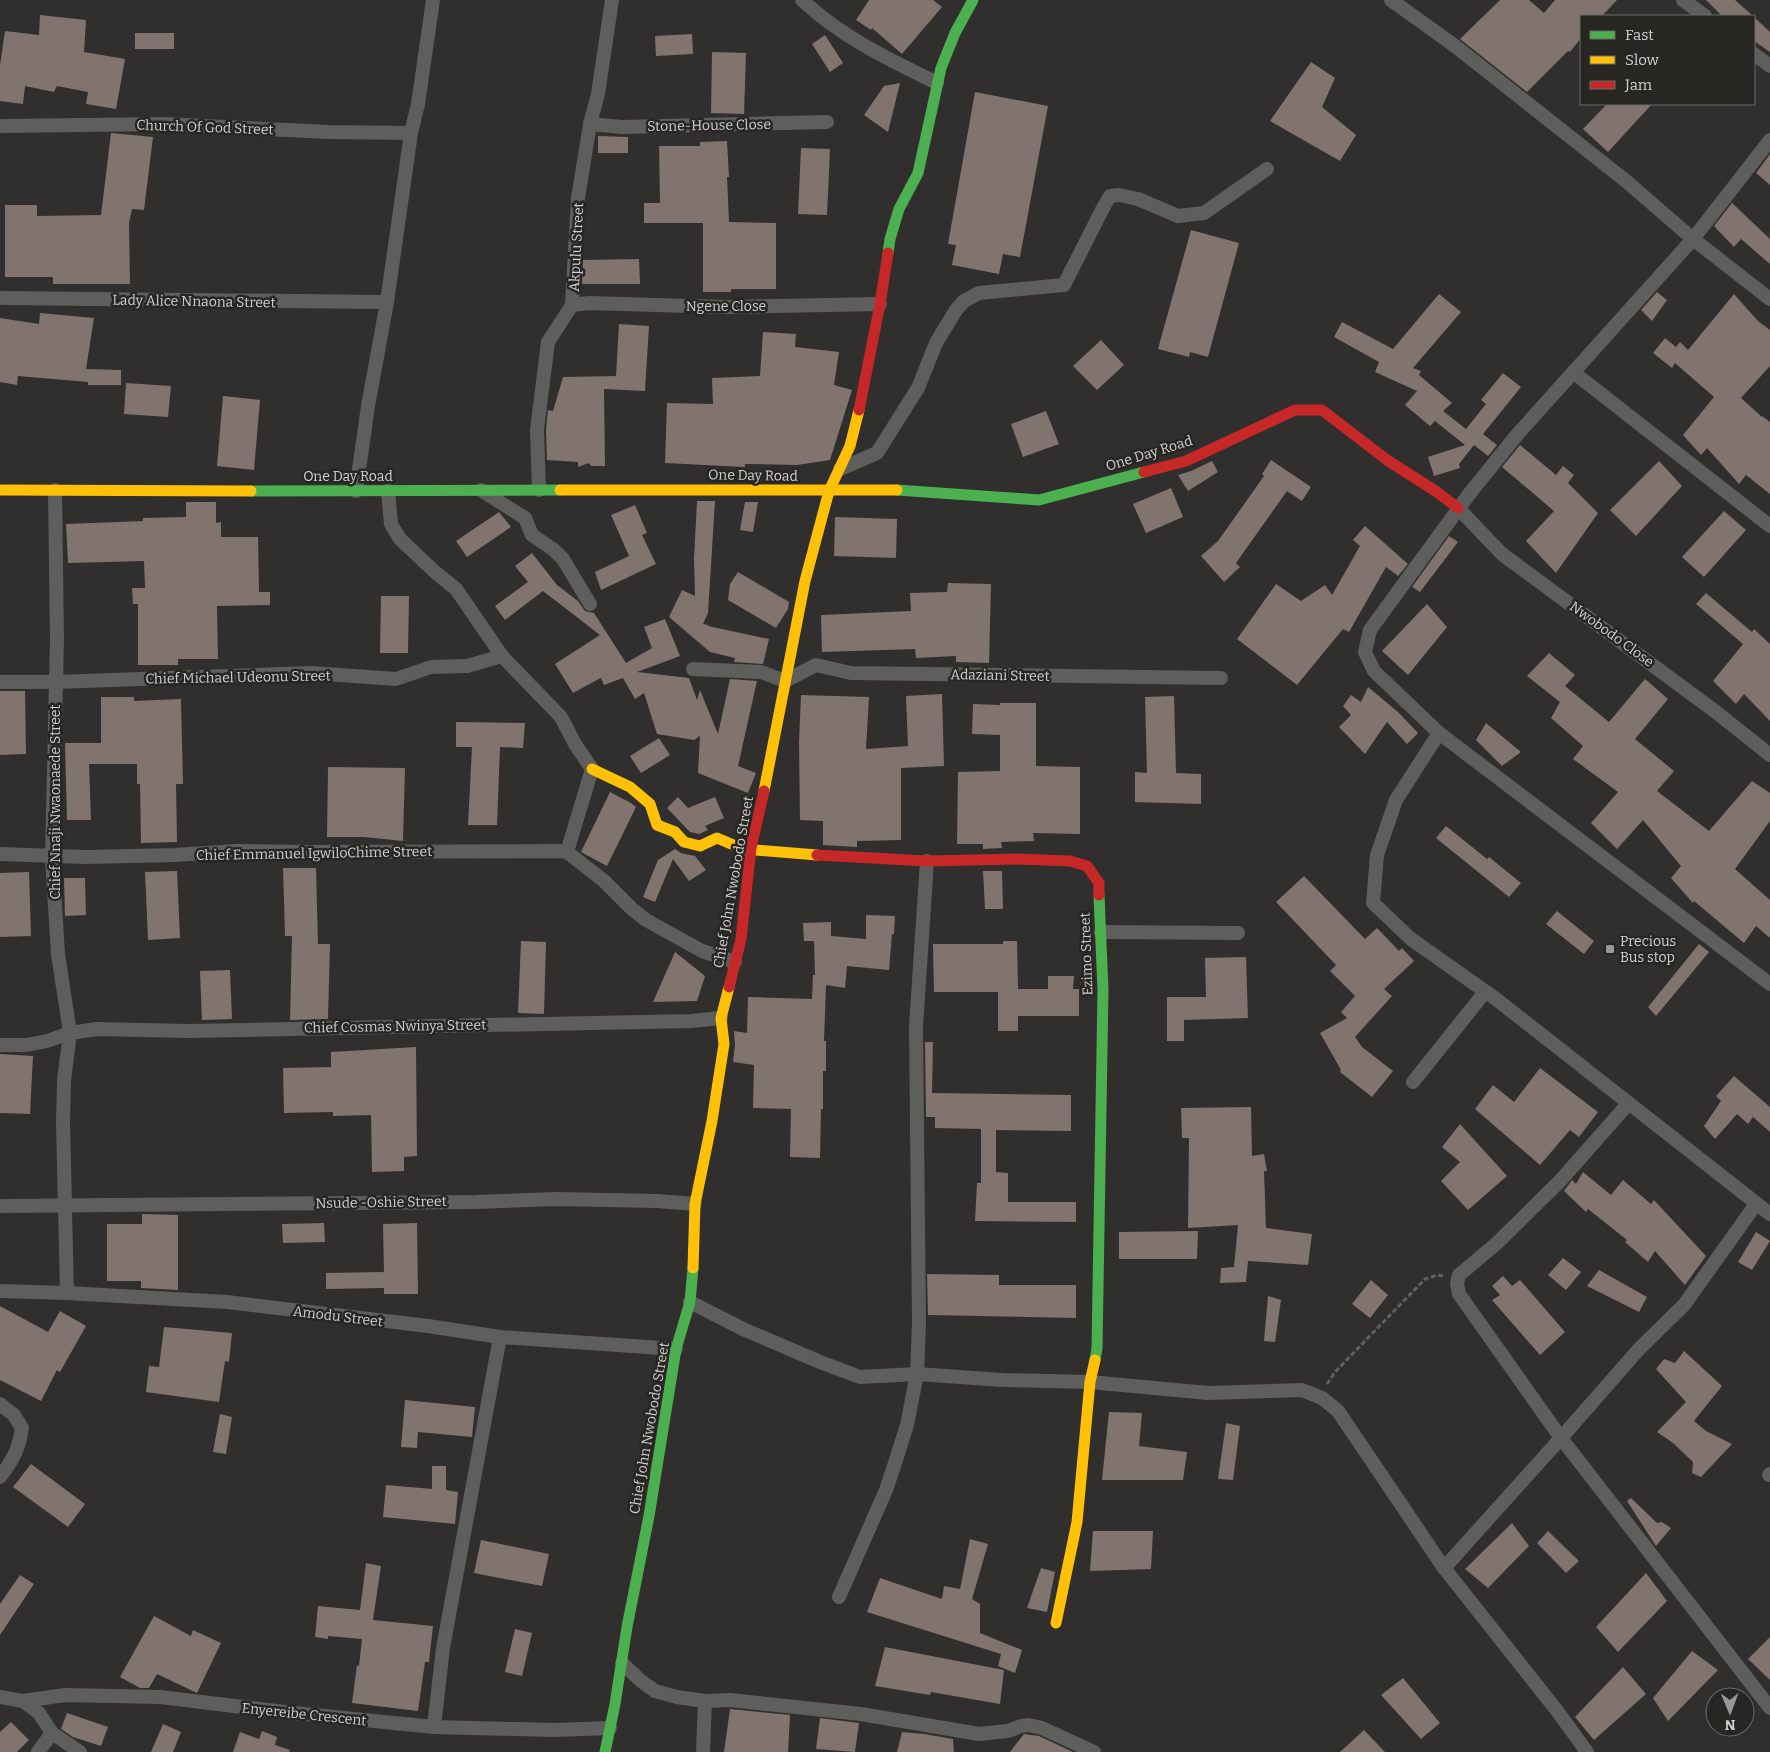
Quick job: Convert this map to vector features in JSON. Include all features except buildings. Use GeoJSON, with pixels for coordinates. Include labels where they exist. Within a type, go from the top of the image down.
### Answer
{"type":"FeatureCollection","features":[{"type":"Feature","properties":{"kind":"street"},"geometry":{"type":"LineString","coordinates":[[356,491],[433,0]]}},
{"type":"Feature","properties":{"kind":"street","name":"Akpulu Street"},"geometry":{"type":"LineString","coordinates":[[539,490],[536,430],[548,342],[572,305],[578,198],[590,124],[598,94],[612,0]]}},
{"type":"Feature","properties":{"kind":"street"},"geometry":{"type":"LineString","coordinates":[[802,0],[839,31],[937,83]]}},
{"type":"Feature","properties":{"kind":"street","name":"Chief John Nwobodo Street"},"geometry":{"type":"LineString","coordinates":[[605,1752],[622,1663],[628,1618],[649,1516],[676,1349],[690,1302],[694,1259],[695,1204],[712,1121],[724,1044],[722,1018],[741,939],[751,848],[805,581],[829,491],[850,446],[863,393],[890,239],[899,209],[918,173],[941,68],[952,40],[973,0]]}},
{"type":"Feature","properties":{"kind":"street"},"geometry":{"type":"LineString","coordinates":[[1391,0],[1456,46],[1578,142],[1692,239],[1770,299]]}},
{"type":"Feature","properties":{"kind":"street"},"geometry":{"type":"LineString","coordinates":[[1682,0],[1704,15]]}},
{"type":"Feature","properties":{"kind":"street"},"geometry":{"type":"LineString","coordinates":[[1755,55],[1770,66]]}},
{"type":"Feature","properties":{"kind":"street","name":"Stone-House Close"},"geometry":{"type":"LineString","coordinates":[[590,124],[622,127],[828,122]]}},
{"type":"Feature","properties":{"kind":"street","name":"Church Of God Street"},"geometry":{"type":"LineString","coordinates":[[0,126],[163,124],[328,132],[411,133]]}},
{"type":"Feature","properties":{"kind":"street"},"geometry":{"type":"LineString","coordinates":[[1770,140],[1692,239],[1516,436],[1458,508],[1370,630],[1365,652],[1374,671],[1439,733],[1770,984]]}},
{"type":"Feature","properties":{"kind":"street"},"geometry":{"type":"LineString","coordinates":[[840,469],[877,453],[918,388],[936,343],[956,310],[964,301],[979,294],[1064,286],[1110,196],[1119,195],[1138,199],[1178,216],[1204,213],[1267,169]]}},
{"type":"Feature","properties":{"kind":"street","name":"Lady Alice Nnaona Street"},"geometry":{"type":"LineString","coordinates":[[0,298],[387,302]]}},
{"type":"Feature","properties":{"kind":"street","name":"Ngene Close"},"geometry":{"type":"LineString","coordinates":[[572,305],[589,302],[723,307],[880,304]]}},
{"type":"Feature","properties":{"kind":"street"},"geometry":{"type":"LineString","coordinates":[[1573,372],[1770,526]]}},
{"type":"Feature","properties":{"kind":"street","name":"One Day Road"},"geometry":{"type":"LineString","coordinates":[[0,490],[895,490],[1039,500],[1186,461],[1295,410],[1322,410],[1387,460],[1458,508]]}},
{"type":"Feature","properties":{"kind":"street","name":"Chief Nnaji Nwaonaede Street"},"geometry":{"type":"LineString","coordinates":[[55,490],[57,639],[52,857],[58,954],[70,1033],[64,1080],[63,1122],[67,1292]]}},
{"type":"Feature","properties":{"kind":"street"},"geometry":{"type":"LineString","coordinates":[[481,490],[525,518],[532,534],[554,550],[562,559],[590,604]]}},
{"type":"Feature","properties":{"kind":"street"},"geometry":{"type":"LineString","coordinates":[[388,491],[391,524],[400,539],[456,589],[502,656],[561,717],[575,744],[592,769],[567,852],[604,881],[646,920],[702,951],[735,962]]}},
{"type":"Feature","properties":{"kind":"street","name":"Nwobodo Close"},"geometry":{"type":"LineString","coordinates":[[1458,508],[1502,554],[1708,706],[1770,755]]}},
{"type":"Feature","properties":{"kind":"street","name":"Chief Michael Udeonu Street"},"geometry":{"type":"LineString","coordinates":[[0,682],[55,682],[304,673],[396,679],[431,667],[467,666],[502,656]]}},
{"type":"Feature","properties":{"kind":"street","name":"Adaziani Street"},"geometry":{"type":"LineString","coordinates":[[785,680],[816,665],[851,673],[1221,678]]}},
{"type":"Feature","properties":{"kind":"street"},"geometry":{"type":"LineString","coordinates":[[693,669],[761,672],[785,680]]}},
{"type":"Feature","properties":{"kind":"street"},"geometry":{"type":"LineString","coordinates":[[1439,733],[1396,800],[1377,855],[1373,903],[1411,939],[1485,992],[1628,1104],[1765,1207],[1684,1306],[1639,1349],[1444,1568]]}},
{"type":"Feature","properties":{"kind":"street","name":"Ezimo Street"},"geometry":{"type":"LineString","coordinates":[[592,769],[630,787],[650,804],[657,825],[675,832],[684,842],[700,846],[717,838],[743,848],[836,857],[927,861],[1026,859],[1070,861],[1087,866],[1099,883],[1103,990],[1097,1348],[1090,1382],[1077,1522],[1056,1623]]}},
{"type":"Feature","properties":{"kind":"street","name":"Chief Emmanuel IgwiloChime Street"},"geometry":{"type":"LineString","coordinates":[[0,854],[52,857],[132,857],[237,851],[547,850],[567,852]]}},
{"type":"Feature","properties":{"kind":"street"},"geometry":{"type":"LineString","coordinates":[[839,1597],[896,1463],[907,1425],[917,1374],[919,1314],[916,1026],[927,861]]}},
{"type":"Feature","properties":{"kind":"street"},"geometry":{"type":"LineString","coordinates":[[1101,932],[1238,933]]}},
{"type":"Feature","properties":{"kind":"street"},"geometry":{"type":"LineString","coordinates":[[1413,1082],[1485,992]]}},
{"type":"Feature","properties":{"kind":"street","name":"Chief Cosmas Nwinya Street"},"geometry":{"type":"LineString","coordinates":[[0,1044],[27,1045],[47,1041],[70,1033],[97,1029],[189,1030],[338,1026],[423,1027],[690,1021],[722,1018]]}},
{"type":"Feature","properties":{"kind":"street"},"geometry":{"type":"LineString","coordinates":[[1628,1104],[1560,1181],[1497,1243],[1465,1269],[1458,1278],[1459,1294],[1561,1438],[1770,1708]]}},
{"type":"Feature","properties":{"kind":"street","name":"Nsude -Oshie Street"},"geometry":{"type":"LineString","coordinates":[[0,1206],[476,1202],[556,1199],[657,1201],[695,1204]]}},
{"type":"Feature","properties":{"kind":"street","name":"Amodu Street"},"geometry":{"type":"LineString","coordinates":[[0,1291],[67,1292],[227,1302],[428,1326],[500,1337],[676,1349]]}},
{"type":"Feature","properties":{"kind":"street"},"geometry":{"type":"LineString","coordinates":[[690,1302],[743,1329],[860,1377],[917,1374],[1002,1380],[1090,1382],[1208,1393],[1302,1390],[1318,1396],[1338,1411],[1444,1568],[1558,1712],[1587,1752]]}},
{"type":"Feature","properties":{"kind":"street"},"geometry":{"type":"LineString","coordinates":[[434,1727],[443,1648],[500,1337]]}},
{"type":"Feature","properties":{"kind":"street"},"geometry":{"type":"LineString","coordinates":[[0,1404],[14,1415],[22,1428],[20,1443],[13,1461],[0,1477]]}},
{"type":"Feature","properties":{"kind":"street"},"geometry":{"type":"LineString","coordinates":[[622,1663],[655,1691],[678,1697],[706,1701],[730,1700],[861,1714],[979,1734],[1029,1725],[1042,1728],[1094,1752]]}},
{"type":"Feature","properties":{"kind":"street","name":"Enyereibe Crescent"},"geometry":{"type":"LineString","coordinates":[[0,1697],[23,1701],[65,1694],[160,1697],[434,1727],[555,1730],[610,1728]]}},
{"type":"Feature","properties":{"kind":"street"},"geometry":{"type":"LineString","coordinates":[[23,1701],[39,1713],[52,1733],[80,1752]]}},
{"type":"Feature","properties":{"kind":"street"},"geometry":{"type":"LineString","coordinates":[[703,1752],[706,1701]]}},
{"type":"Feature","properties":{"kind":"street"},"geometry":{"type":"LineString","coordinates":[[38,1752],[52,1733]]}},
{"type":"Feature","properties":{"kind":"path"},"geometry":{"type":"LineString","coordinates":[[1318,1396],[1335,1372],[1425,1279],[1437,1275],[1458,1278]]}},
{"type":"Feature","properties":{"kind":"traffic: fast"},"geometry":{"type":"LineString","coordinates":[[888,253],[899,209],[918,173],[941,68],[955,33],[973,0]]}},
{"type":"Feature","properties":{"kind":"traffic: fast"},"geometry":{"type":"LineString","coordinates":[[897,490],[1039,500],[1144,472]]}},
{"type":"Feature","properties":{"kind":"traffic: fast"},"geometry":{"type":"LineString","coordinates":[[251,491],[560,490]]}},
{"type":"Feature","properties":{"kind":"traffic: fast"},"geometry":{"type":"LineString","coordinates":[[1095,1360],[1097,1348],[1103,990],[1099,895]]}},
{"type":"Feature","properties":{"kind":"traffic: fast"},"geometry":{"type":"LineString","coordinates":[[605,1752],[649,1516],[676,1349],[690,1302],[693,1268]]}},
{"type":"Feature","properties":{"kind":"traffic: slow"},"geometry":{"type":"LineString","coordinates":[[764,791],[805,581],[829,491],[850,446],[859,410]]}},
{"type":"Feature","properties":{"kind":"traffic: slow"},"geometry":{"type":"LineString","coordinates":[[0,490],[251,491]]}},
{"type":"Feature","properties":{"kind":"traffic: slow"},"geometry":{"type":"LineString","coordinates":[[560,490],[897,490]]}},
{"type":"Feature","properties":{"kind":"traffic: slow"},"geometry":{"type":"LineString","coordinates":[[592,769],[630,787],[650,804],[657,825],[675,832],[684,842],[700,846],[717,838],[743,849],[817,855]]}},
{"type":"Feature","properties":{"kind":"traffic: slow"},"geometry":{"type":"LineString","coordinates":[[693,1268],[695,1204],[712,1121],[724,1044],[721,1018],[729,987]]}},
{"type":"Feature","properties":{"kind":"traffic: slow"},"geometry":{"type":"LineString","coordinates":[[1056,1623],[1077,1522],[1090,1382],[1095,1360]]}},
{"type":"Feature","properties":{"kind":"traffic: jam"},"geometry":{"type":"LineString","coordinates":[[859,410],[888,253]]}},
{"type":"Feature","properties":{"kind":"traffic: jam"},"geometry":{"type":"LineString","coordinates":[[1144,472],[1186,461],[1295,410],[1322,410],[1387,460],[1458,508]]}},
{"type":"Feature","properties":{"kind":"traffic: jam"},"geometry":{"type":"LineString","coordinates":[[729,987],[741,939],[751,848],[764,791]]}},
{"type":"Feature","properties":{"kind":"traffic: jam"},"geometry":{"type":"LineString","coordinates":[[817,855],[927,861],[1017,859],[1070,861],[1087,866],[1099,883],[1099,895]]}},
{"type":"Feature","properties":{"kind":"place","name":"Precious Bus stop"},"geometry":{"type":"Point","coordinates":[1610,949]}}]}
